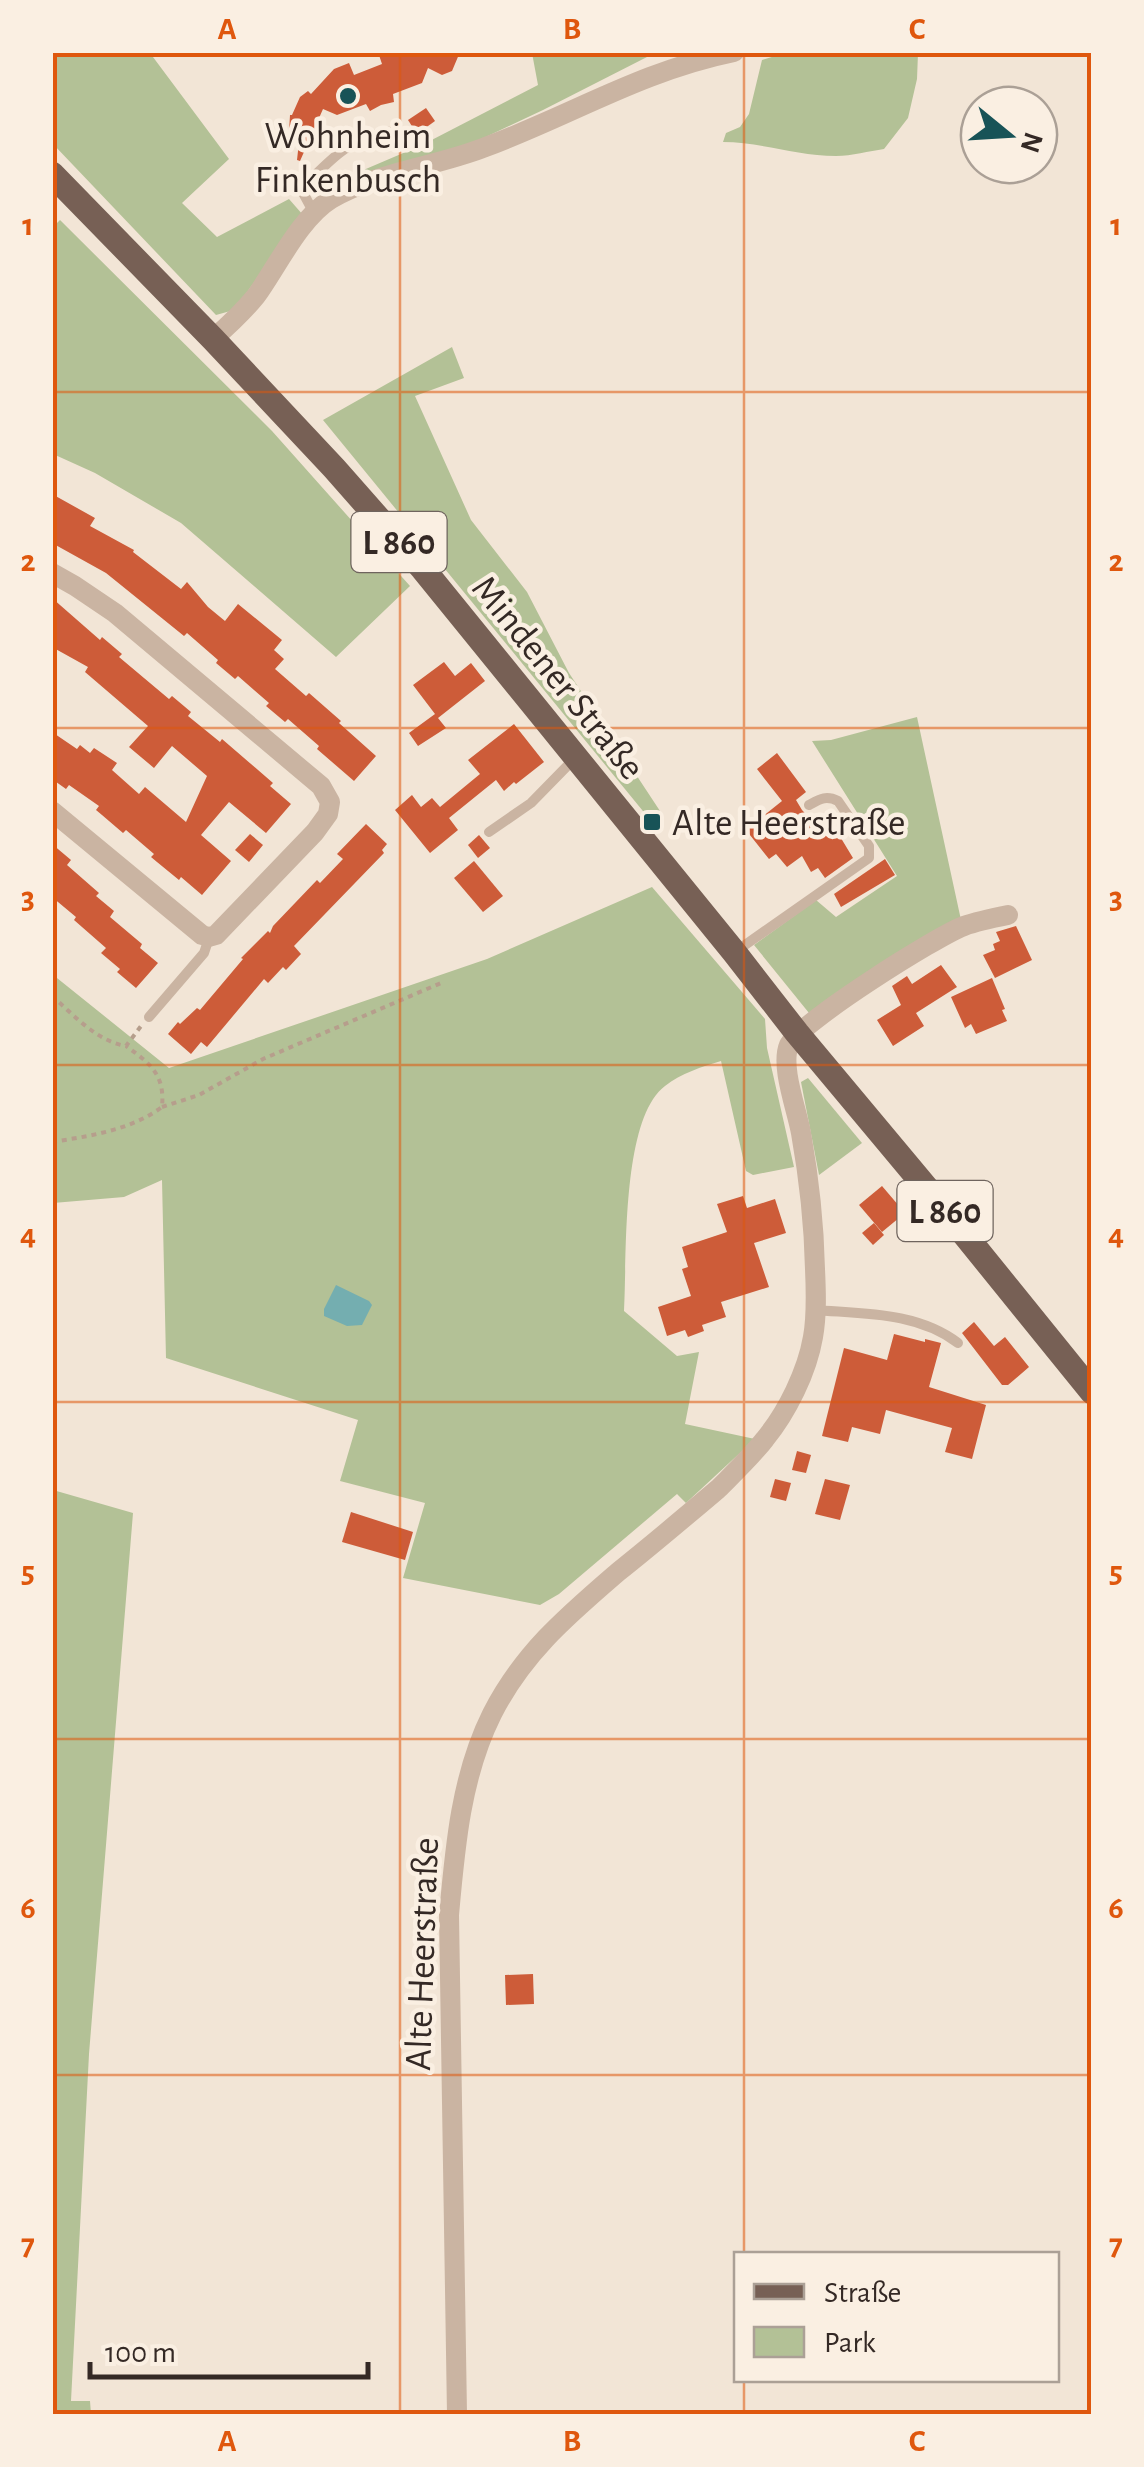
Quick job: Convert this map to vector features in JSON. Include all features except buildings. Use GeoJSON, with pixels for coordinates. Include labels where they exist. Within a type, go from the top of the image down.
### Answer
{"type":"FeatureCollection","features":[{"type":"Feature","properties":{"kind":"main road","name":"Mindener Straße"},"geometry":{"type":"LineString","coordinates":[[52,174],[334,468],[423,569],[796,1033],[1092,1392]]}},
{"type":"Feature","properties":{"kind":"street"},"geometry":{"type":"LineString","coordinates":[[213,340],[242,314],[314,213],[331,200],[383,178],[490,146],[646,77],[734,52]]}},
{"type":"Feature","properties":{"kind":"street"},"geometry":{"type":"LineString","coordinates":[[52,573],[115,613],[321,786],[330,802],[328,814],[315,832],[216,935],[209,937],[52,811]]}},
{"type":"Feature","properties":{"kind":"street"},"geometry":{"type":"LineString","coordinates":[[796,1033],[940,938],[965,926],[1008,915]]}},
{"type":"Feature","properties":{"kind":"street","name":"Alte Heerstraße"},"geometry":{"type":"LineString","coordinates":[[457,2414],[449,1915],[465,1794],[490,1718],[532,1652],[561,1621],[718,1488],[768,1437],[802,1375],[813,1338],[814,1249],[801,1133],[786,1067],[787,1047],[796,1033]]}},
{"type":"Feature","properties":{"kind":"lane"},"geometry":{"type":"LineString","coordinates":[[314,213],[301,189],[334,156],[360,138],[387,131]]}},
{"type":"Feature","properties":{"kind":"lane"},"geometry":{"type":"LineString","coordinates":[[489,832],[531,802],[576,757]]}},
{"type":"Feature","properties":{"kind":"lane"},"geometry":{"type":"LineString","coordinates":[[734,952],[869,858],[869,846],[838,801],[822,798],[809,804]]}},
{"type":"Feature","properties":{"kind":"lane"},"geometry":{"type":"LineString","coordinates":[[149,1017],[204,953],[209,937]]}},
{"type":"Feature","properties":{"kind":"lane"},"geometry":{"type":"LineString","coordinates":[[815,1310],[897,1317],[943,1332],[958,1343]]}},
{"type":"Feature","properties":{"kind":"path"},"geometry":{"type":"LineString","coordinates":[[52,1142],[87,1137],[145,1120],[263,1060],[441,983]]}},
{"type":"Feature","properties":{"kind":"path"},"geometry":{"type":"LineString","coordinates":[[52,996],[94,1032],[126,1046],[156,1073],[164,1090],[162,1108]]}},
{"type":"Feature","properties":{"kind":"path"},"geometry":{"type":"LineString","coordinates":[[126,1046],[149,1017]]}},
{"type":"Feature","properties":{"kind":"green space"},"geometry":{"type":"Polygon","coordinates":[[[788,52],[918,53],[908,118],[884,149],[848,155],[723,142],[726,133],[740,127],[749,114],[762,60],[788,52]]]}},
{"type":"Feature","properties":{"kind":"green space"},"geometry":{"type":"Polygon","coordinates":[[[52,53],[150,53],[229,159],[182,203],[217,237],[289,199],[303,215],[234,310],[216,315],[53,144],[52,53]]]}},
{"type":"Feature","properties":{"kind":"green space"},"geometry":{"type":"Polygon","coordinates":[[[532,53],[674,53],[647,57],[454,152],[318,197],[319,189],[422,145],[538,85],[532,53]]]}},
{"type":"Feature","properties":{"kind":"green space"},"geometry":{"type":"Polygon","coordinates":[[[60,220],[272,431],[410,586],[336,657],[181,523],[95,473],[53,454],[52,228],[60,220]]]}},
{"type":"Feature","properties":{"kind":"green space"},"geometry":{"type":"Polygon","coordinates":[[[452,347],[464,378],[415,396],[471,520],[527,592],[569,673],[660,811],[647,816],[323,420],[452,347]]]}},
{"type":"Feature","properties":{"kind":"green space"},"geometry":{"type":"Polygon","coordinates":[[[917,717],[961,920],[809,1013],[754,945],[816,900],[836,917],[897,876],[812,741],[831,740],[917,717]]]}},
{"type":"Feature","properties":{"kind":"green space"},"geometry":{"type":"Polygon","coordinates":[[[652,887],[765,1019],[767,1048],[794,1167],[753,1175],[746,1171],[721,1061],[665,1086],[651,1103],[640,1127],[633,1157],[624,1311],[677,1356],[699,1352],[685,1424],[755,1439],[686,1503],[677,1494],[559,1594],[540,1605],[403,1578],[425,1503],[340,1481],[358,1420],[166,1358],[162,1180],[124,1197],[53,1203],[52,974],[169,1068],[487,959],[652,887]]]}},
{"type":"Feature","properties":{"kind":"green space"},"geometry":{"type":"Polygon","coordinates":[[[808,1078],[862,1143],[819,1175],[801,1082],[808,1078]]]}},
{"type":"Feature","properties":{"kind":"green space"},"geometry":{"type":"Polygon","coordinates":[[[53,1490],[133,1513],[89,2054],[71,2401],[90,2401],[91,2414],[52,2414],[53,1490]]]}},
{"type":"Feature","properties":{"kind":"water"},"geometry":{"type":"Polygon","coordinates":[[[336,1285],[372,1305],[362,1325],[347,1326],[324,1316],[336,1285]]]}},
{"type":"Feature","properties":{"kind":"place","name":"Wohnheim Finkenbusch"},"geometry":{"type":"Point","coordinates":[348,96]}},
{"type":"Feature","properties":{"kind":"place","name":"Alte Heerstraße"},"geometry":{"type":"Point","coordinates":[652,822]}}]}
